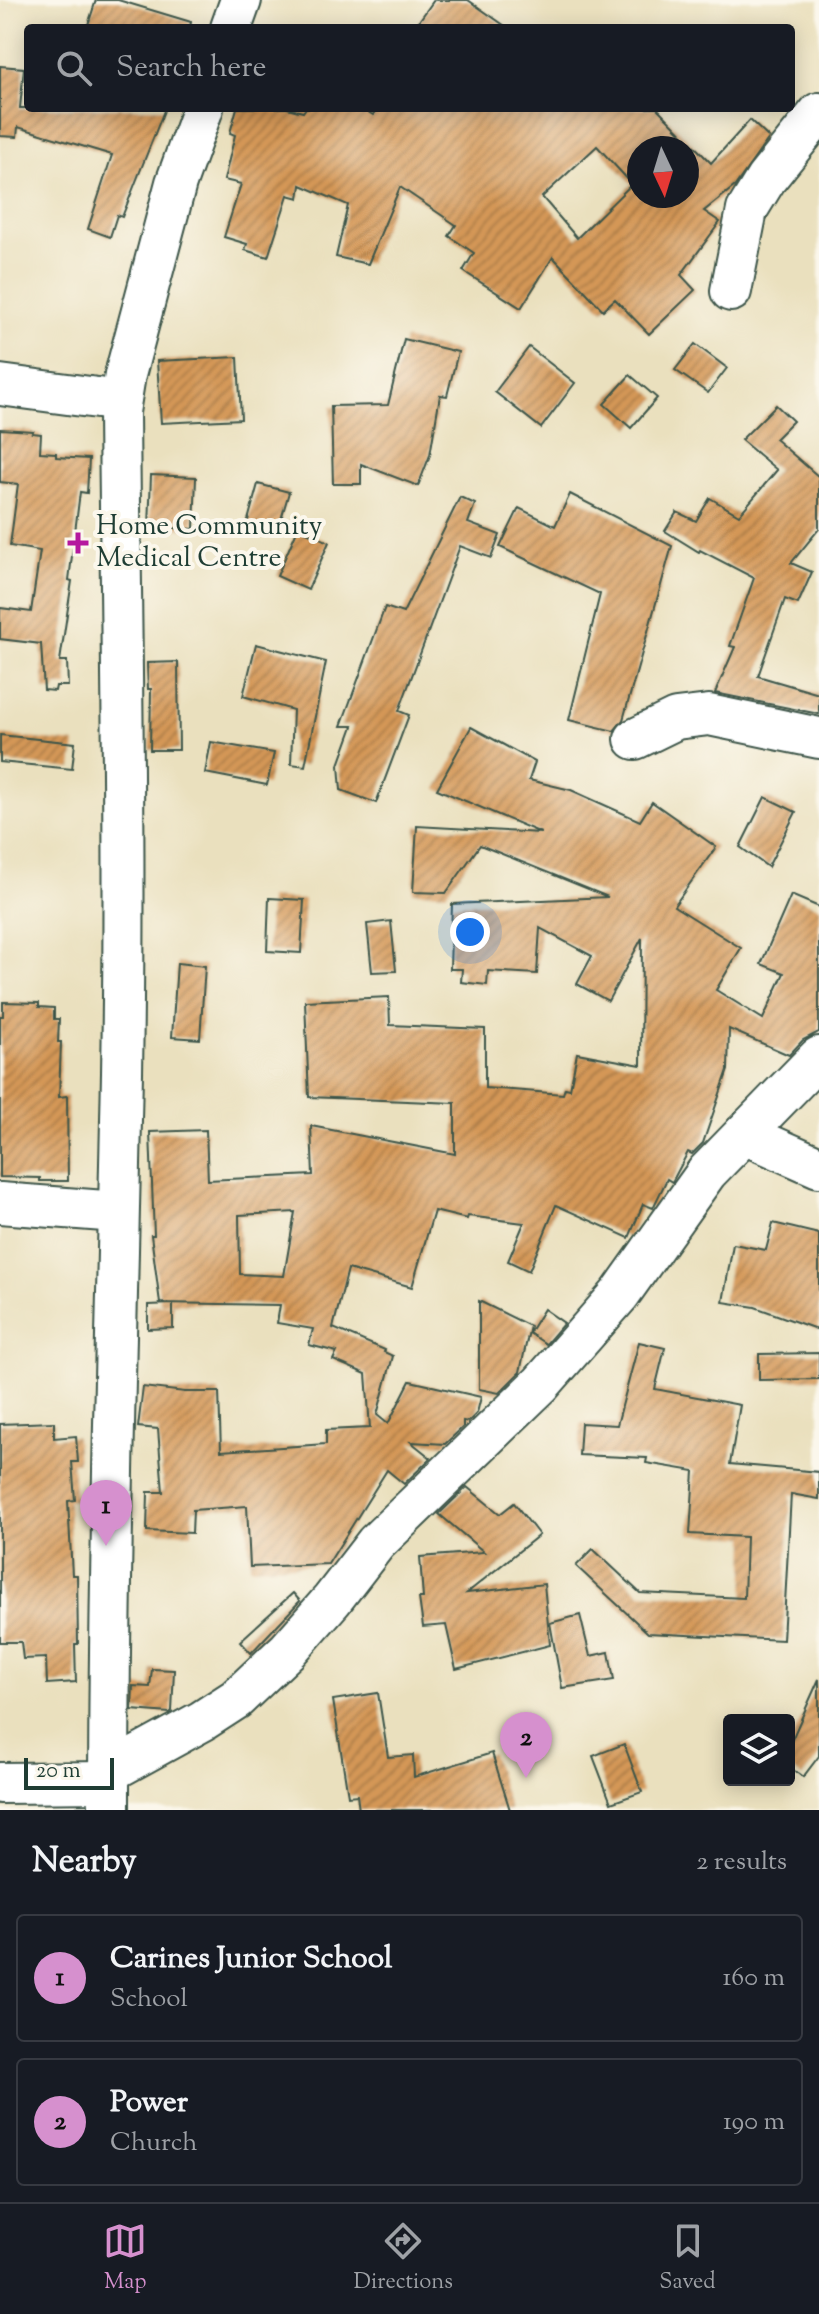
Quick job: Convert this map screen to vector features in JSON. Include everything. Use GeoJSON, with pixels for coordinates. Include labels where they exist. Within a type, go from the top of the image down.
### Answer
{"type":"FeatureCollection","features":[{"type":"Feature","properties":{"kind":"street"},"geometry":{"type":"LineString","coordinates":[[232,24],[241,0]]}},
{"type":"Feature","properties":{"kind":"street"},"geometry":{"type":"LineString","coordinates":[[109,1788],[109,1599],[122,1070],[120,401],[176,183],[202,112]]}},
{"type":"Feature","properties":{"kind":"street"},"geometry":{"type":"LineString","coordinates":[[731,291],[747,210],[766,179],[819,113]]}},
{"type":"Feature","properties":{"kind":"street"},"geometry":{"type":"LineString","coordinates":[[0,385],[120,401]]}},
{"type":"Feature","properties":{"kind":"street"},"geometry":{"type":"LineString","coordinates":[[635,739],[676,719],[709,715],[819,738]]}},
{"type":"Feature","properties":{"kind":"street"},"geometry":{"type":"LineString","coordinates":[[0,1783],[109,1788],[236,1699],[288,1650],[376,1543],[541,1384],[610,1305],[707,1172],[819,1057]]}},
{"type":"Feature","properties":{"kind":"street"},"geometry":{"type":"LineString","coordinates":[[744,1134],[819,1167]]}},
{"type":"Feature","properties":{"kind":"street"},"geometry":{"type":"LineString","coordinates":[[0,1203],[118,1212]]}},
{"type":"Feature","properties":{"kind":"building"},"geometry":{"type":"Polygon","coordinates":[[[96,0],[118,0],[191,22],[191,24],[88,24],[96,0]]]}},
{"type":"Feature","properties":{"kind":"building"},"geometry":{"type":"Polygon","coordinates":[[[434,0],[468,0],[502,24],[417,24],[434,0]]]}},
{"type":"Feature","properties":{"kind":"building"},"geometry":{"type":"Polygon","coordinates":[[[0,66],[24,68],[20,108],[24,108],[24,112],[163,112],[122,217],[117,215],[110,237],[88,229],[112,155],[18,127],[17,137],[0,136],[0,66]]]}},
{"type":"Feature","properties":{"kind":"building"},"geometry":{"type":"Polygon","coordinates":[[[236,112],[368,112],[373,115],[375,112],[661,112],[684,136],[627,136],[627,179],[597,146],[542,197],[577,238],[627,189],[627,208],[699,208],[699,151],[711,163],[750,120],[769,138],[735,186],[704,211],[720,222],[681,275],[695,290],[649,334],[615,299],[603,310],[553,257],[521,308],[463,271],[474,253],[449,236],[456,225],[400,187],[368,264],[336,257],[348,205],[301,185],[299,198],[288,195],[268,257],[245,250],[247,244],[224,237],[241,184],[224,180],[235,135],[230,133],[236,112]]]}},
{"type":"Feature","properties":{"kind":"building"},"geometry":{"type":"Polygon","coordinates":[[[404,339],[458,352],[447,396],[440,395],[430,455],[418,486],[361,464],[361,484],[333,484],[331,406],[388,405],[404,339]]]}},
{"type":"Feature","properties":{"kind":"building"},"geometry":{"type":"Polygon","coordinates":[[[695,344],[727,368],[708,393],[675,370],[695,344]]]}},
{"type":"Feature","properties":{"kind":"building"},"geometry":{"type":"Polygon","coordinates":[[[529,347],[575,383],[541,428],[495,392],[529,347]]]}},
{"type":"Feature","properties":{"kind":"building"},"geometry":{"type":"Polygon","coordinates":[[[238,357],[241,419],[161,423],[157,361],[238,357]]]}},
{"type":"Feature","properties":{"kind":"building"},"geometry":{"type":"Polygon","coordinates":[[[630,375],[657,398],[631,428],[604,404],[630,375]]]}},
{"type":"Feature","properties":{"kind":"building"},"geometry":{"type":"Polygon","coordinates":[[[776,405],[793,421],[775,439],[819,477],[819,529],[791,563],[812,572],[798,604],[785,599],[758,676],[819,694],[819,714],[715,693],[735,647],[730,646],[754,578],[699,552],[665,531],[677,512],[696,521],[710,498],[739,515],[777,470],[741,440],[776,405]]]}},
{"type":"Feature","properties":{"kind":"building"},"geometry":{"type":"Polygon","coordinates":[[[0,429],[41,434],[40,452],[56,453],[56,457],[89,459],[87,493],[80,492],[69,580],[72,581],[60,661],[67,661],[68,686],[56,686],[55,691],[44,690],[41,644],[0,639],[0,608],[31,612],[40,551],[10,546],[18,484],[0,482],[0,429]]]}},
{"type":"Feature","properties":{"kind":"building"},"geometry":{"type":"Polygon","coordinates":[[[151,475],[196,477],[194,529],[149,527],[151,475]]]}},
{"type":"Feature","properties":{"kind":"building"},"geometry":{"type":"Polygon","coordinates":[[[258,484],[289,492],[277,533],[247,524],[258,484]]]}},
{"type":"Feature","properties":{"kind":"building"},"geometry":{"type":"Polygon","coordinates":[[[570,494],[672,546],[623,720],[614,731],[569,720],[600,594],[500,547],[519,508],[555,526],[570,494]]]}},
{"type":"Feature","properties":{"kind":"building"},"geometry":{"type":"Polygon","coordinates":[[[460,497],[475,504],[468,523],[500,535],[491,558],[460,546],[399,711],[409,715],[376,803],[341,790],[339,765],[353,726],[341,726],[385,607],[403,613],[460,497]]]}},
{"type":"Feature","properties":{"kind":"building"},"geometry":{"type":"Polygon","coordinates":[[[298,528],[329,542],[308,590],[277,576],[298,528]]]}},
{"type":"Feature","properties":{"kind":"building"},"geometry":{"type":"Polygon","coordinates":[[[256,644],[326,662],[305,766],[291,764],[293,710],[243,696],[256,644]]]}},
{"type":"Feature","properties":{"kind":"building"},"geometry":{"type":"Polygon","coordinates":[[[178,662],[179,750],[150,750],[151,689],[148,689],[147,663],[178,662]]]}},
{"type":"Feature","properties":{"kind":"building"},"geometry":{"type":"Polygon","coordinates":[[[471,727],[535,762],[529,780],[571,790],[640,821],[652,802],[716,847],[674,906],[741,948],[716,990],[763,1019],[784,973],[761,964],[791,895],[819,907],[819,1032],[803,1040],[789,1055],[729,1029],[728,1070],[703,1143],[692,1154],[688,1152],[672,1182],[667,1179],[653,1208],[643,1204],[629,1238],[556,1205],[529,1271],[508,1261],[524,1223],[468,1216],[467,1219],[434,1211],[412,1287],[348,1269],[333,1328],[393,1356],[377,1415],[388,1424],[410,1381],[481,1397],[477,1413],[468,1422],[463,1421],[463,1427],[445,1444],[411,1442],[431,1458],[404,1484],[387,1470],[328,1564],[250,1567],[247,1506],[193,1510],[192,1533],[147,1531],[148,1492],[163,1492],[158,1429],[138,1427],[143,1387],[219,1392],[221,1451],[326,1444],[326,1430],[370,1428],[366,1374],[333,1360],[337,1352],[309,1345],[313,1329],[277,1323],[280,1305],[160,1303],[151,1235],[154,1235],[150,1132],[206,1130],[208,1180],[313,1175],[311,1126],[455,1154],[455,1103],[309,1097],[305,1001],[389,997],[390,1025],[485,1029],[485,1088],[563,1094],[565,1088],[570,1089],[577,1053],[641,1065],[642,938],[608,1001],[577,984],[592,956],[540,928],[537,974],[488,971],[487,985],[461,982],[462,969],[450,969],[452,904],[608,897],[480,845],[446,893],[413,892],[417,826],[541,833],[437,789],[471,727]],[[295,1212],[239,1215],[240,1274],[284,1276],[295,1212]]]}},
{"type":"Feature","properties":{"kind":"building"},"geometry":{"type":"Polygon","coordinates":[[[0,735],[75,743],[72,769],[0,762],[0,735]]]}},
{"type":"Feature","properties":{"kind":"building"},"geometry":{"type":"Polygon","coordinates":[[[211,742],[274,753],[267,785],[205,773],[211,742]]]}},
{"type":"Feature","properties":{"kind":"building"},"geometry":{"type":"Polygon","coordinates":[[[765,797],[796,812],[768,867],[740,847],[765,797]]]}},
{"type":"Feature","properties":{"kind":"building"},"geometry":{"type":"Polygon","coordinates":[[[269,898],[304,900],[301,953],[267,951],[269,898]]]}},
{"type":"Feature","properties":{"kind":"building"},"geometry":{"type":"Polygon","coordinates":[[[391,921],[396,971],[372,972],[367,924],[391,921]]]}},
{"type":"Feature","properties":{"kind":"building"},"geometry":{"type":"Polygon","coordinates":[[[177,963],[205,966],[200,1039],[172,1037],[177,963]]]}},
{"type":"Feature","properties":{"kind":"building"},"geometry":{"type":"Polygon","coordinates":[[[3,1002],[39,1003],[39,1007],[54,1008],[54,1019],[59,1019],[59,1097],[67,1096],[68,1181],[0,1177],[0,1016],[3,1016],[3,1002]]]}},
{"type":"Feature","properties":{"kind":"building"},"geometry":{"type":"Polygon","coordinates":[[[773,1223],[819,1234],[819,1330],[755,1307],[723,1302],[733,1244],[766,1250],[773,1223]]]}},
{"type":"Feature","properties":{"kind":"building"},"geometry":{"type":"Polygon","coordinates":[[[479,1301],[530,1326],[520,1372],[499,1393],[479,1389],[479,1301]]]}},
{"type":"Feature","properties":{"kind":"building"},"geometry":{"type":"Polygon","coordinates":[[[173,1304],[173,1328],[148,1329],[148,1305],[173,1304]]]}},
{"type":"Feature","properties":{"kind":"building"},"geometry":{"type":"Polygon","coordinates":[[[544,1309],[564,1323],[546,1344],[529,1333],[544,1309]]]}},
{"type":"Feature","properties":{"kind":"building"},"geometry":{"type":"Polygon","coordinates":[[[639,1342],[665,1348],[655,1389],[740,1405],[730,1464],[819,1472],[819,1499],[791,1494],[783,1640],[648,1633],[576,1566],[593,1549],[640,1593],[744,1598],[746,1537],[690,1534],[694,1471],[646,1463],[647,1458],[579,1455],[581,1423],[617,1425],[639,1342]]]}},
{"type":"Feature","properties":{"kind":"building"},"geometry":{"type":"Polygon","coordinates":[[[819,1353],[819,1379],[759,1380],[759,1354],[819,1353]]]}},
{"type":"Feature","properties":{"kind":"building"},"geometry":{"type":"Polygon","coordinates":[[[54,1422],[54,1438],[76,1436],[78,1462],[72,1462],[75,1500],[68,1501],[72,1575],[77,1575],[78,1644],[75,1644],[76,1682],[47,1684],[46,1658],[23,1659],[21,1642],[0,1642],[0,1424],[54,1422]]]}},
{"type":"Feature","properties":{"kind":"building"},"geometry":{"type":"Polygon","coordinates":[[[467,1487],[500,1514],[514,1503],[539,1535],[467,1593],[544,1584],[550,1645],[456,1669],[446,1625],[423,1627],[419,1598],[423,1598],[420,1557],[484,1552],[439,1514],[467,1487]]]}},
{"type":"Feature","properties":{"kind":"building"},"geometry":{"type":"Polygon","coordinates":[[[293,1593],[300,1601],[251,1653],[240,1641],[293,1593]]]}},
{"type":"Feature","properties":{"kind":"building"},"geometry":{"type":"Polygon","coordinates":[[[580,1615],[590,1656],[609,1652],[614,1680],[562,1688],[550,1623],[580,1615]]]}},
{"type":"Feature","properties":{"kind":"building"},"geometry":{"type":"Polygon","coordinates":[[[152,1669],[174,1670],[170,1713],[132,1710],[133,1686],[150,1687],[152,1669]]]}},
{"type":"Feature","properties":{"kind":"building"},"geometry":{"type":"Polygon","coordinates":[[[819,1679],[819,1756],[803,1777],[795,1771],[795,1733],[819,1679]]]}},
{"type":"Feature","properties":{"kind":"building"},"geometry":{"type":"Polygon","coordinates":[[[378,1693],[388,1757],[413,1755],[414,1777],[492,1753],[510,1810],[359,1810],[357,1795],[348,1796],[333,1700],[378,1693]]]}},
{"type":"Feature","properties":{"kind":"building"},"geometry":{"type":"Polygon","coordinates":[[[624,1744],[642,1792],[611,1803],[593,1756],[624,1744]]]}},
{"type":"Feature","properties":{"kind":"place","name":"Home Community Medical Centre"},"geometry":{"type":"Point","coordinates":[78,543]}},
{"type":"Feature","properties":{"kind":"place","name":"Carines Junior School"},"geometry":{"type":"Point","coordinates":[106,1546]}},
{"type":"Feature","properties":{"kind":"place","name":"Power"},"geometry":{"type":"Point","coordinates":[526,1778]}}]}
